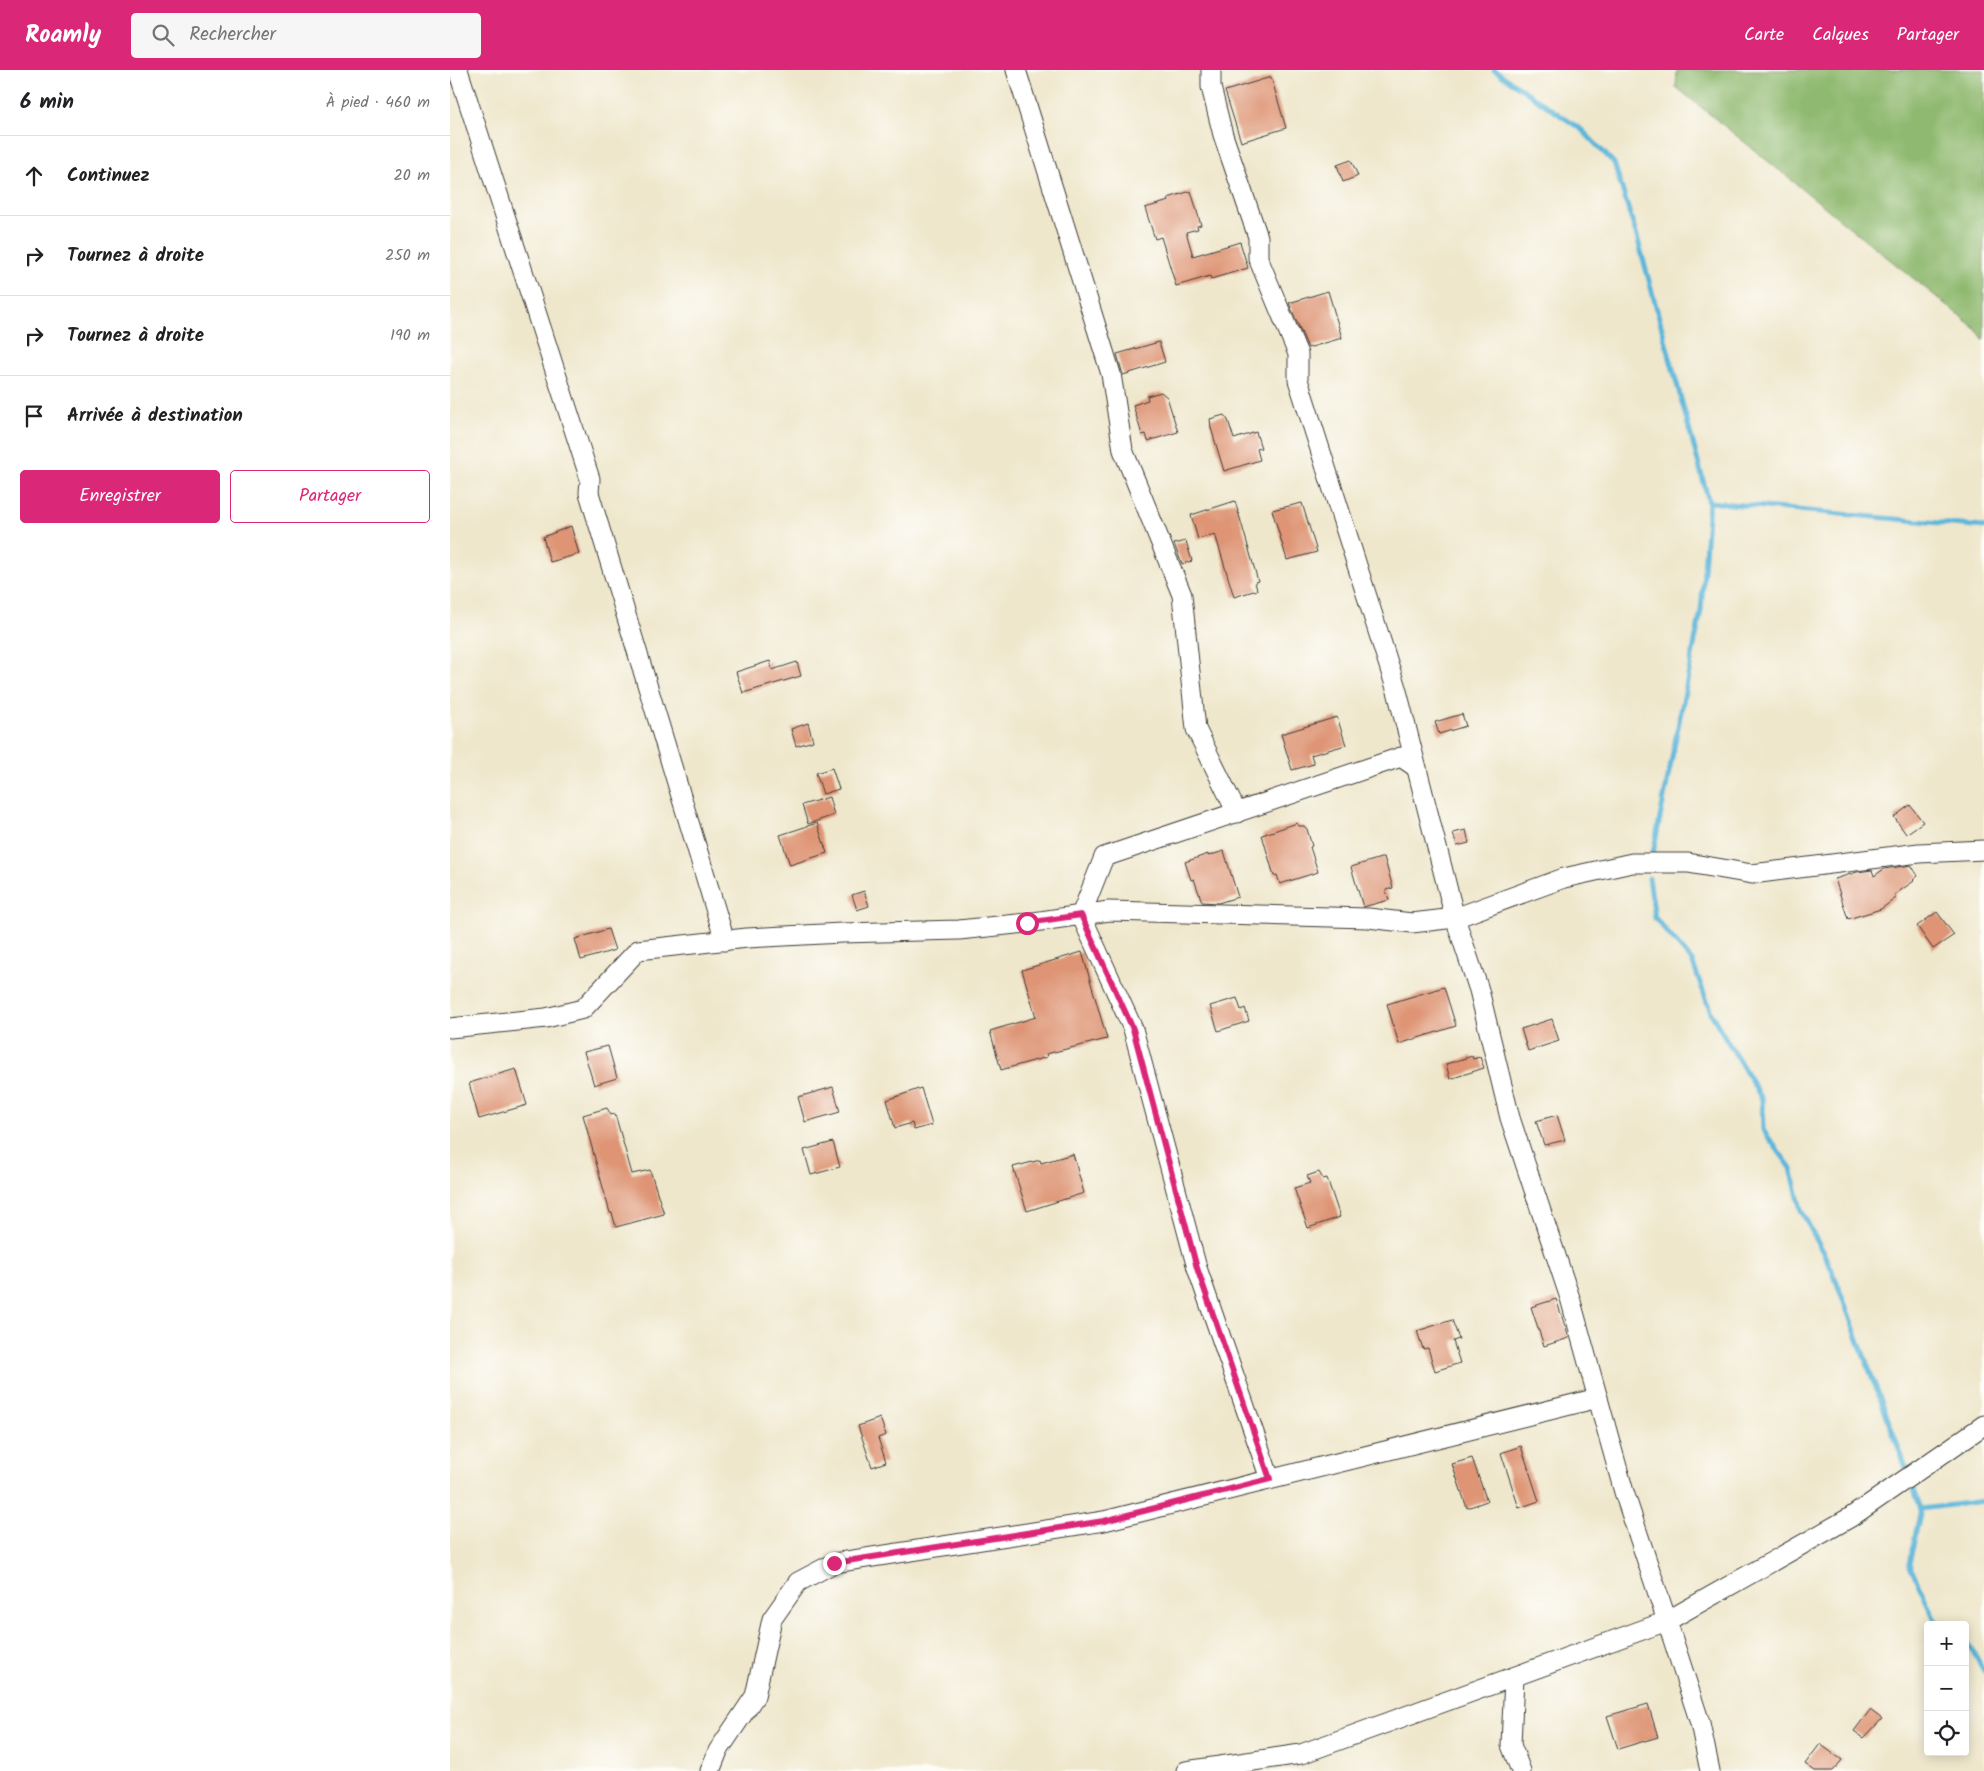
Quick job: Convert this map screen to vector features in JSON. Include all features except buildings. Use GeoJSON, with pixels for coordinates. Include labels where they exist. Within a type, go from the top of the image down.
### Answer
{"type":"FeatureCollection","features":[{"type":"Feature","properties":{"kind":"street"},"geometry":{"type":"LineString","coordinates":[[458,70],[590,479],[589,494],[725,941]]}},
{"type":"Feature","properties":{"kind":"street"},"geometry":{"type":"LineString","coordinates":[[1016,70],[1111,374],[1123,450],[1182,594],[1196,729],[1237,813]]}},
{"type":"Feature","properties":{"kind":"street"},"geometry":{"type":"LineString","coordinates":[[1211,70],[1211,87],[1222,135],[1258,237],[1258,258],[1298,354],[1298,380],[1396,691],[1455,918],[1479,990],[1510,1118],[1570,1298],[1624,1492],[1700,1723],[1710,1771]]}},
{"type":"Feature","properties":{"kind":"street"},"geometry":{"type":"LineString","coordinates":[[1270,1479],[1197,1268],[1133,1029],[1081,915],[1104,857],[1402,757],[1417,768]]}},
{"type":"Feature","properties":{"kind":"street"},"geometry":{"type":"LineString","coordinates":[[450,1028],[546,1018],[584,1009],[638,950],[725,941],[842,933],[960,930],[1109,910],[1368,918],[1412,922],[1455,918],[1564,878],[1632,863],[1688,863],[1752,874],[1919,853],[1984,850]]}},
{"type":"Feature","properties":{"kind":"street"},"geometry":{"type":"LineString","coordinates":[[710,1771],[718,1751],[755,1696],[772,1619],[798,1582],[834,1563],[1104,1521],[1598,1398]]}},
{"type":"Feature","properties":{"kind":"street"},"geometry":{"type":"LineString","coordinates":[[1186,1771],[1301,1754],[1667,1621],[1851,1517],[1984,1425]]}},
{"type":"Feature","properties":{"kind":"street"},"geometry":{"type":"LineString","coordinates":[[1514,1676],[1511,1744],[1521,1771]]}},
{"type":"Feature","properties":{"kind":"street"},"geometry":{"type":"LineString","coordinates":[[1292,1771],[1301,1754]]}},
{"type":"Feature","properties":{"kind":"green space"},"geometry":{"type":"Polygon","coordinates":[[[1677,70],[1984,70],[1984,340],[1976,329],[1676,87],[1677,70]]]}},
{"type":"Feature","properties":{"kind":"waterway"},"geometry":{"type":"LineString","coordinates":[[1494,70],[1582,130],[1614,163],[1638,240],[1709,502],[1701,611],[1653,853]]}},
{"type":"Feature","properties":{"kind":"waterway"},"geometry":{"type":"LineString","coordinates":[[1709,502],[1984,527]]}},
{"type":"Feature","properties":{"kind":"waterway"},"geometry":{"type":"LineString","coordinates":[[1649,878],[1655,918],[1692,961],[1712,1015],[1762,1099],[1763,1130],[1791,1168],[1801,1210],[1832,1270],[1908,1473]]}},
{"type":"Feature","properties":{"kind":"waterway"},"geometry":{"type":"LineString","coordinates":[[1911,1481],[1921,1509],[1909,1564],[1937,1621]]}},
{"type":"Feature","properties":{"kind":"waterway"},"geometry":{"type":"LineString","coordinates":[[1921,1509],[1984,1501]]}},
{"type":"Feature","properties":{"kind":"waterway"},"geometry":{"type":"LineString","coordinates":[[1969,1644],[1984,1671]]}},
{"type":"Feature","properties":{"kind":"route"},"geometry":{"type":"LineString","coordinates":[[834,1563],[1104,1521],[1270,1479],[1197,1268],[1133,1029],[1081,915],[1027,923]]}}]}
